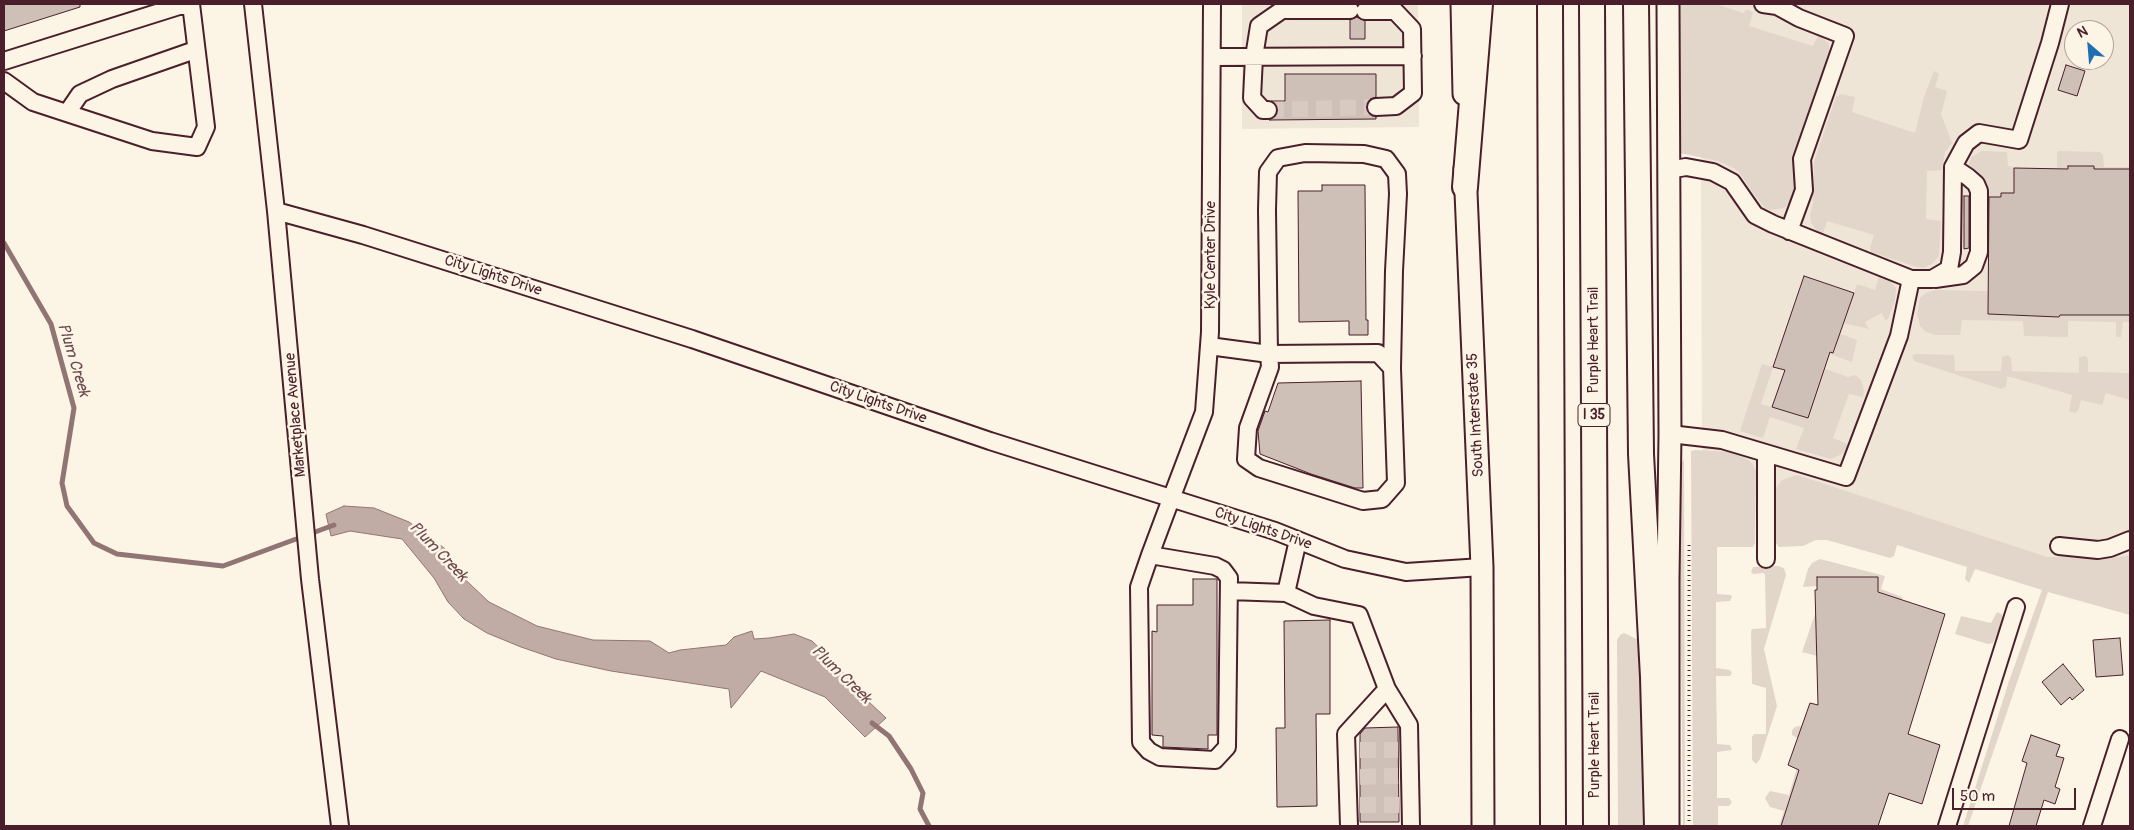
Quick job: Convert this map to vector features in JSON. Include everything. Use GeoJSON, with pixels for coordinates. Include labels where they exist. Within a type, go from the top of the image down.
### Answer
{"type":"FeatureCollection","features":[{"type":"Feature","properties":{"kind":"highway"},"geometry":{"type":"LineString","coordinates":[[1466,187],[1480,4]]}},
{"type":"Feature","properties":{"kind":"highway"},"geometry":{"type":"LineString","coordinates":[[1550,4],[1553,826]]}},
{"type":"Feature","properties":{"kind":"highway","name":"Purple Heart Trail"},"geometry":{"type":"LineString","coordinates":[[1592,4],[1596,826]]}},
{"type":"Feature","properties":{"kind":"highway"},"geometry":{"type":"LineString","coordinates":[[1636,4],[1641,454],[1653,677],[1657,826]]}},
{"type":"Feature","properties":{"kind":"main road","name":"South Interstate 35"},"geometry":{"type":"LineString","coordinates":[[1462,4],[1466,187],[1482,567],[1483,826]]}},
{"type":"Feature","properties":{"kind":"main road"},"geometry":{"type":"LineString","coordinates":[[1668,4],[1670,434],[1668,826]]}},
{"type":"Feature","properties":{"kind":"street","name":"Marketplace Avenue"},"geometry":{"type":"LineString","coordinates":[[253,4],[276,211],[310,579],[340,826]]}},
{"type":"Feature","properties":{"kind":"street","name":"Kyle Center Drive"},"geometry":{"type":"LineString","coordinates":[[1212,4],[1209,346],[1204,412],[1138,587],[1140,742],[1149,751],[1160,757],[1215,760],[1227,747],[1229,591]]}},
{"type":"Feature","properties":{"kind":"street"},"geometry":{"type":"LineString","coordinates":[[1763,4],[1777,6],[1799,18],[1844,36],[1802,159],[1804,190],[1789,232]]}},
{"type":"Feature","properties":{"kind":"street"},"geometry":{"type":"LineString","coordinates":[[1932,279],[1948,269],[1952,252],[1953,167],[1966,143],[1979,134],[2019,140],[2050,43],[2060,4]]}},
{"type":"Feature","properties":{"kind":"street"},"geometry":{"type":"LineString","coordinates":[[4,61],[179,6],[191,5],[195,50],[206,127],[197,147],[152,141],[33,102],[4,81]]}},
{"type":"Feature","properties":{"kind":"street"},"geometry":{"type":"LineString","coordinates":[[1268,110],[1263,110],[1252,98],[1254,57],[1260,26],[1282,10],[1395,10],[1412,29],[1413,93],[1396,106],[1376,107]]}},
{"type":"Feature","properties":{"kind":"street"},"geometry":{"type":"LineString","coordinates":[[67,113],[80,94],[112,79],[195,50]]}},
{"type":"Feature","properties":{"kind":"street"},"geometry":{"type":"LineString","coordinates":[[1212,57],[1413,56]]}},
{"type":"Feature","properties":{"kind":"street"},"geometry":{"type":"LineString","coordinates":[[1305,153],[1364,154],[1386,159],[1396,174],[1398,194],[1392,368],[1396,483],[1382,499],[1363,501],[1259,468],[1246,459],[1248,428],[1270,367],[1269,354],[1268,172],[1278,158],[1305,153]]}},
{"type":"Feature","properties":{"kind":"street"},"geometry":{"type":"LineString","coordinates":[[1668,170],[1686,167],[1713,172],[1732,182],[1755,215],[1789,232],[1911,279],[1932,279],[1963,275],[1974,266],[1979,252],[1979,191],[1976,184],[1953,167]]}},
{"type":"Feature","properties":{"kind":"street","name":"City Lights Drive"},"geometry":{"type":"LineString","coordinates":[[276,211],[363,235],[692,339],[990,441],[1275,531],[1345,559],[1406,572],[1482,567]]}},
{"type":"Feature","properties":{"kind":"street"},"geometry":{"type":"LineString","coordinates":[[1670,434],[1722,440],[1846,477],[1899,336],[1911,279]]}},
{"type":"Feature","properties":{"kind":"street"},"geometry":{"type":"LineString","coordinates":[[1209,346],[1269,354],[1378,353],[1392,368]]}},
{"type":"Feature","properties":{"kind":"street"},"geometry":{"type":"LineString","coordinates":[[1766,454],[1766,558]]}},
{"type":"Feature","properties":{"kind":"street"},"geometry":{"type":"LineString","coordinates":[[1286,593],[1298,540]]}},
{"type":"Feature","properties":{"kind":"street"},"geometry":{"type":"LineString","coordinates":[[2059,546],[2098,550],[2110,548],[2130,540]]}},
{"type":"Feature","properties":{"kind":"street"},"geometry":{"type":"LineString","coordinates":[[1150,555],[1215,566],[1223,570],[1229,578],[1229,591],[1286,593],[1314,606],[1360,615],[1387,688],[1409,725],[1404,749],[1404,804],[1411,826]]}},
{"type":"Feature","properties":{"kind":"street"},"geometry":{"type":"LineString","coordinates":[[1947,826],[2016,607]]}},
{"type":"Feature","properties":{"kind":"street"},"geometry":{"type":"LineString","coordinates":[[1349,826],[1354,806],[1354,777],[1353,750],[1346,734],[1387,688]]}},
{"type":"Feature","properties":{"kind":"street"},"geometry":{"type":"LineString","coordinates":[[2092,826],[2120,739]]}},
{"type":"Feature","properties":{"kind":"shaded area"},"geometry":{"type":"Polygon","coordinates":[[[1242,4],[1418,4],[1419,127],[1242,129],[1242,4]]]}},
{"type":"Feature","properties":{"kind":"shaded area"},"geometry":{"type":"Polygon","coordinates":[[[1680,4],[1716,4],[1743,13],[1747,9],[1753,13],[1749,26],[1813,46],[1819,34],[1829,44],[1829,54],[1796,155],[1793,200],[1784,208],[1770,210],[1765,208],[1740,173],[1734,168],[1718,161],[1680,153],[1678,8],[1680,4]]]}},
{"type":"Feature","properties":{"kind":"shaded area"},"geometry":{"type":"Polygon","coordinates":[[[1702,4],[2130,4],[2130,613],[1783,498],[1755,478],[1702,461],[1702,4]]]}},
{"type":"Feature","properties":{"kind":"shaded area"},"geometry":{"type":"Polygon","coordinates":[[[1934,71],[1939,74],[1935,87],[1947,91],[1941,114],[1952,143],[1945,152],[1942,170],[1927,171],[1926,219],[1941,221],[1939,256],[1932,264],[1923,268],[1914,266],[1871,252],[1870,248],[1874,235],[1827,221],[1823,234],[1820,235],[1811,222],[1810,215],[1813,203],[1814,162],[1836,97],[1841,94],[1855,97],[1852,112],[1915,133],[1924,97],[1934,71]]]}},
{"type":"Feature","properties":{"kind":"shaded area"},"geometry":{"type":"Polygon","coordinates":[[[1982,151],[2007,152],[2008,166],[2014,167],[2014,193],[2001,193],[2001,197],[1989,197],[1987,183],[1969,165],[1971,157],[1982,151]]]}},
{"type":"Feature","properties":{"kind":"shaded area"},"geometry":{"type":"Polygon","coordinates":[[[2059,151],[2100,152],[2103,155],[2104,167],[2130,167],[2130,169],[2094,169],[2094,166],[2057,169],[2057,153],[2059,151]]]}},
{"type":"Feature","properties":{"kind":"shaded area"},"geometry":{"type":"Polygon","coordinates":[[[1882,275],[1888,278],[1896,288],[1895,300],[1888,319],[1885,320],[1882,313],[1865,322],[1869,329],[1843,323],[1857,284],[1875,290],[1879,276],[1882,275]]]}},
{"type":"Feature","properties":{"kind":"shaded area"},"geometry":{"type":"Polygon","coordinates":[[[1935,290],[1988,291],[1988,314],[2059,317],[2060,315],[2130,315],[2130,322],[2123,322],[2121,337],[2117,337],[2116,334],[2116,322],[2068,321],[2068,337],[2024,336],[2023,321],[1962,320],[1960,335],[1935,335],[1926,332],[1920,326],[1917,314],[1920,298],[1926,293],[1935,290]]]}},
{"type":"Feature","properties":{"kind":"shaded area"},"geometry":{"type":"Polygon","coordinates":[[[1840,334],[1857,340],[1852,362],[1830,354],[1830,352],[1834,353],[1840,334]]]}},
{"type":"Feature","properties":{"kind":"shaded area"},"geometry":{"type":"Polygon","coordinates":[[[1912,355],[1954,355],[1955,371],[2001,371],[2002,357],[2008,355],[2011,358],[2012,371],[2079,373],[2079,357],[2086,356],[2088,359],[2088,372],[2130,373],[2130,400],[2106,393],[2102,405],[2081,400],[2078,411],[2074,413],[2069,411],[2072,395],[2011,377],[2007,377],[2006,387],[2001,389],[1914,361],[1912,355]]]}},
{"type":"Feature","properties":{"kind":"shaded area"},"geometry":{"type":"Polygon","coordinates":[[[1762,364],[1773,367],[1761,404],[1808,418],[1825,369],[1848,377],[1855,375],[1861,380],[1864,390],[1863,397],[1849,394],[1833,438],[1848,444],[1842,454],[1831,459],[1796,449],[1804,428],[1770,417],[1763,438],[1740,431],[1762,364]]]}},
{"type":"Feature","properties":{"kind":"shaded area"},"geometry":{"type":"Polygon","coordinates":[[[1691,451],[1728,452],[1747,459],[1753,464],[1756,471],[1755,543],[1753,547],[1717,547],[1717,594],[1731,595],[1732,597],[1730,601],[1716,602],[1716,668],[1730,670],[1732,673],[1730,676],[1716,676],[1717,744],[1730,745],[1732,750],[1717,752],[1717,798],[1729,798],[1732,802],[1729,806],[1718,806],[1718,826],[1693,826],[1691,451]]]}},
{"type":"Feature","properties":{"kind":"shaded area"},"geometry":{"type":"Polygon","coordinates":[[[1684,459],[1685,826],[1683,826],[1679,468],[1684,459]]]}},
{"type":"Feature","properties":{"kind":"shaded area"},"geometry":{"type":"Polygon","coordinates":[[[1797,475],[2047,557],[2114,558],[2130,555],[2130,615],[2048,592],[1968,826],[1963,826],[2009,681],[2042,590],[1975,569],[1969,583],[1965,579],[1967,567],[1897,545],[1894,556],[1890,558],[1827,540],[1816,540],[1803,546],[1779,547],[1773,540],[1776,488],[1782,480],[1797,475]]]}},
{"type":"Feature","properties":{"kind":"shaded area"},"geometry":{"type":"Polygon","coordinates":[[[1820,559],[1885,576],[1881,589],[1902,597],[1902,600],[1878,592],[1878,577],[1817,577],[1817,586],[1803,587],[1808,569],[1812,563],[1820,559]]]}},
{"type":"Feature","properties":{"kind":"shaded area"},"geometry":{"type":"Polygon","coordinates":[[[1778,566],[1784,568],[1786,575],[1764,649],[1777,706],[1760,759],[1756,764],[1752,760],[1752,737],[1754,734],[1766,734],[1766,688],[1752,684],[1751,631],[1752,629],[1766,628],[1765,575],[1764,573],[1753,574],[1751,572],[1753,567],[1778,566]]]}},
{"type":"Feature","properties":{"kind":"shaded area"},"geometry":{"type":"Polygon","coordinates":[[[1817,611],[1817,656],[1802,652],[1817,611]]]}},
{"type":"Feature","properties":{"kind":"shaded area"},"geometry":{"type":"Polygon","coordinates":[[[1997,612],[2002,614],[2003,619],[1993,643],[1988,644],[1955,634],[1961,616],[1991,623],[1997,612]]]}},
{"type":"Feature","properties":{"kind":"shaded area"},"geometry":{"type":"Polygon","coordinates":[[[1624,633],[1639,640],[1647,826],[1618,826],[1617,640],[1624,633]]]}},
{"type":"Feature","properties":{"kind":"shaded area"},"geometry":{"type":"Polygon","coordinates":[[[1798,726],[1812,728],[1781,826],[1779,826],[1784,811],[1770,807],[1765,798],[1770,791],[1789,795],[1805,740],[1792,735],[1792,730],[1798,726]]]}},
{"type":"Feature","properties":{"kind":"water"},"geometry":{"type":"Polygon","coordinates":[[[344,506],[374,508],[409,522],[444,548],[456,571],[489,602],[537,626],[593,640],[650,641],[669,653],[726,645],[734,637],[752,631],[754,639],[794,634],[812,641],[886,718],[865,737],[825,697],[761,671],[731,708],[729,689],[611,671],[556,659],[521,647],[487,633],[464,619],[448,602],[434,578],[402,539],[350,531],[331,536],[326,514],[344,506]]]}},
{"type":"Feature","properties":{"kind":"building"},"geometry":{"type":"Polygon","coordinates":[[[4,4],[80,4],[80,7],[4,31],[4,4]]]}},
{"type":"Feature","properties":{"kind":"building"},"geometry":{"type":"Polygon","coordinates":[[[1357,17],[1365,21],[1365,39],[1350,39],[1350,20],[1357,17]]]}},
{"type":"Feature","properties":{"kind":"building"},"geometry":{"type":"Polygon","coordinates":[[[2064,70],[2085,71],[2077,96],[2058,90],[2064,70]]]}},
{"type":"Feature","properties":{"kind":"building"},"geometry":{"type":"Polygon","coordinates":[[[1285,74],[1376,74],[1376,97],[1370,99],[1366,107],[1368,113],[1376,117],[1376,119],[1269,120],[1276,115],[1278,110],[1271,101],[1285,101],[1285,74]]]}},
{"type":"Feature","properties":{"kind":"building"},"geometry":{"type":"Polygon","coordinates":[[[2068,166],[2094,166],[2094,169],[2130,169],[2130,315],[2060,315],[2059,317],[1988,314],[1989,197],[2001,197],[2001,193],[2014,193],[2014,168],[2068,169],[2068,166]]]}},
{"type":"Feature","properties":{"kind":"building"},"geometry":{"type":"Polygon","coordinates":[[[1322,185],[1365,185],[1366,320],[1368,320],[1368,335],[1349,335],[1349,321],[1299,322],[1298,191],[1322,191],[1322,185]]]}},
{"type":"Feature","properties":{"kind":"building"},"geometry":{"type":"Polygon","coordinates":[[[1964,196],[1969,196],[1969,248],[1964,249],[1964,196]]]}},
{"type":"Feature","properties":{"kind":"building"},"geometry":{"type":"Polygon","coordinates":[[[1804,276],[1854,293],[1833,353],[1830,352],[1808,418],[1772,407],[1785,370],[1773,367],[1804,276]]]}},
{"type":"Feature","properties":{"kind":"building"},"geometry":{"type":"Polygon","coordinates":[[[1361,381],[1363,488],[1355,488],[1311,474],[1260,454],[1258,431],[1265,411],[1268,412],[1278,383],[1361,381]]]}},
{"type":"Feature","properties":{"kind":"building"},"geometry":{"type":"Polygon","coordinates":[[[1817,577],[1878,577],[1878,592],[1945,614],[1908,734],[1940,745],[1922,804],[1889,793],[1878,826],[1781,826],[1799,770],[1788,765],[1810,703],[1818,705],[1815,590],[1817,590],[1817,577]]]}},
{"type":"Feature","properties":{"kind":"building"},"geometry":{"type":"Polygon","coordinates":[[[1193,579],[1217,579],[1217,735],[1208,735],[1208,749],[1163,747],[1163,736],[1152,735],[1152,631],[1157,632],[1157,605],[1193,605],[1193,579]]]}},
{"type":"Feature","properties":{"kind":"building"},"geometry":{"type":"Polygon","coordinates":[[[1330,620],[1330,714],[1316,714],[1317,806],[1277,807],[1276,728],[1285,728],[1284,621],[1330,620]]]}},
{"type":"Feature","properties":{"kind":"building"},"geometry":{"type":"Polygon","coordinates":[[[2120,638],[2123,675],[2096,677],[2093,640],[2120,638]]]}},
{"type":"Feature","properties":{"kind":"building"},"geometry":{"type":"Polygon","coordinates":[[[2063,664],[2084,690],[2072,700],[2070,697],[2061,705],[2042,682],[2063,664]]]}},
{"type":"Feature","properties":{"kind":"building"},"geometry":{"type":"Polygon","coordinates":[[[1398,727],[1399,822],[1360,822],[1360,734],[1365,728],[1398,727]]]}},
{"type":"Feature","properties":{"kind":"building"},"geometry":{"type":"Polygon","coordinates":[[[2031,735],[2060,745],[2056,756],[2064,758],[2055,787],[2060,789],[2055,804],[2044,800],[2036,826],[2009,826],[2027,763],[2022,761],[2031,735]]]}},
{"type":"Feature","properties":{"kind":"waterway","name":"Plum Creek"},"geometry":{"type":"LineString","coordinates":[[4,243],[51,324],[74,408],[62,483],[67,506],[94,543],[117,554],[223,566],[334,525]]}},
{"type":"Feature","properties":{"kind":"waterway","name":"Plum Creek"},"geometry":{"type":"LineString","coordinates":[[872,723],[889,736],[911,769],[923,793],[920,809],[929,826]]}},
{"type":"Feature","properties":{"kind":"tunnel"},"geometry":{"type":"LineString","coordinates":[[1268,110],[1376,107]]}},
{"type":"Feature","properties":{"kind":"tunnel"},"geometry":{"type":"LineString","coordinates":[[1360,750],[1398,750]]}},
{"type":"Feature","properties":{"kind":"tunnel"},"geometry":{"type":"LineString","coordinates":[[1360,777],[1398,776]]}},
{"type":"Feature","properties":{"kind":"tunnel"},"geometry":{"type":"LineString","coordinates":[[1360,805],[1399,805]]}}]}
